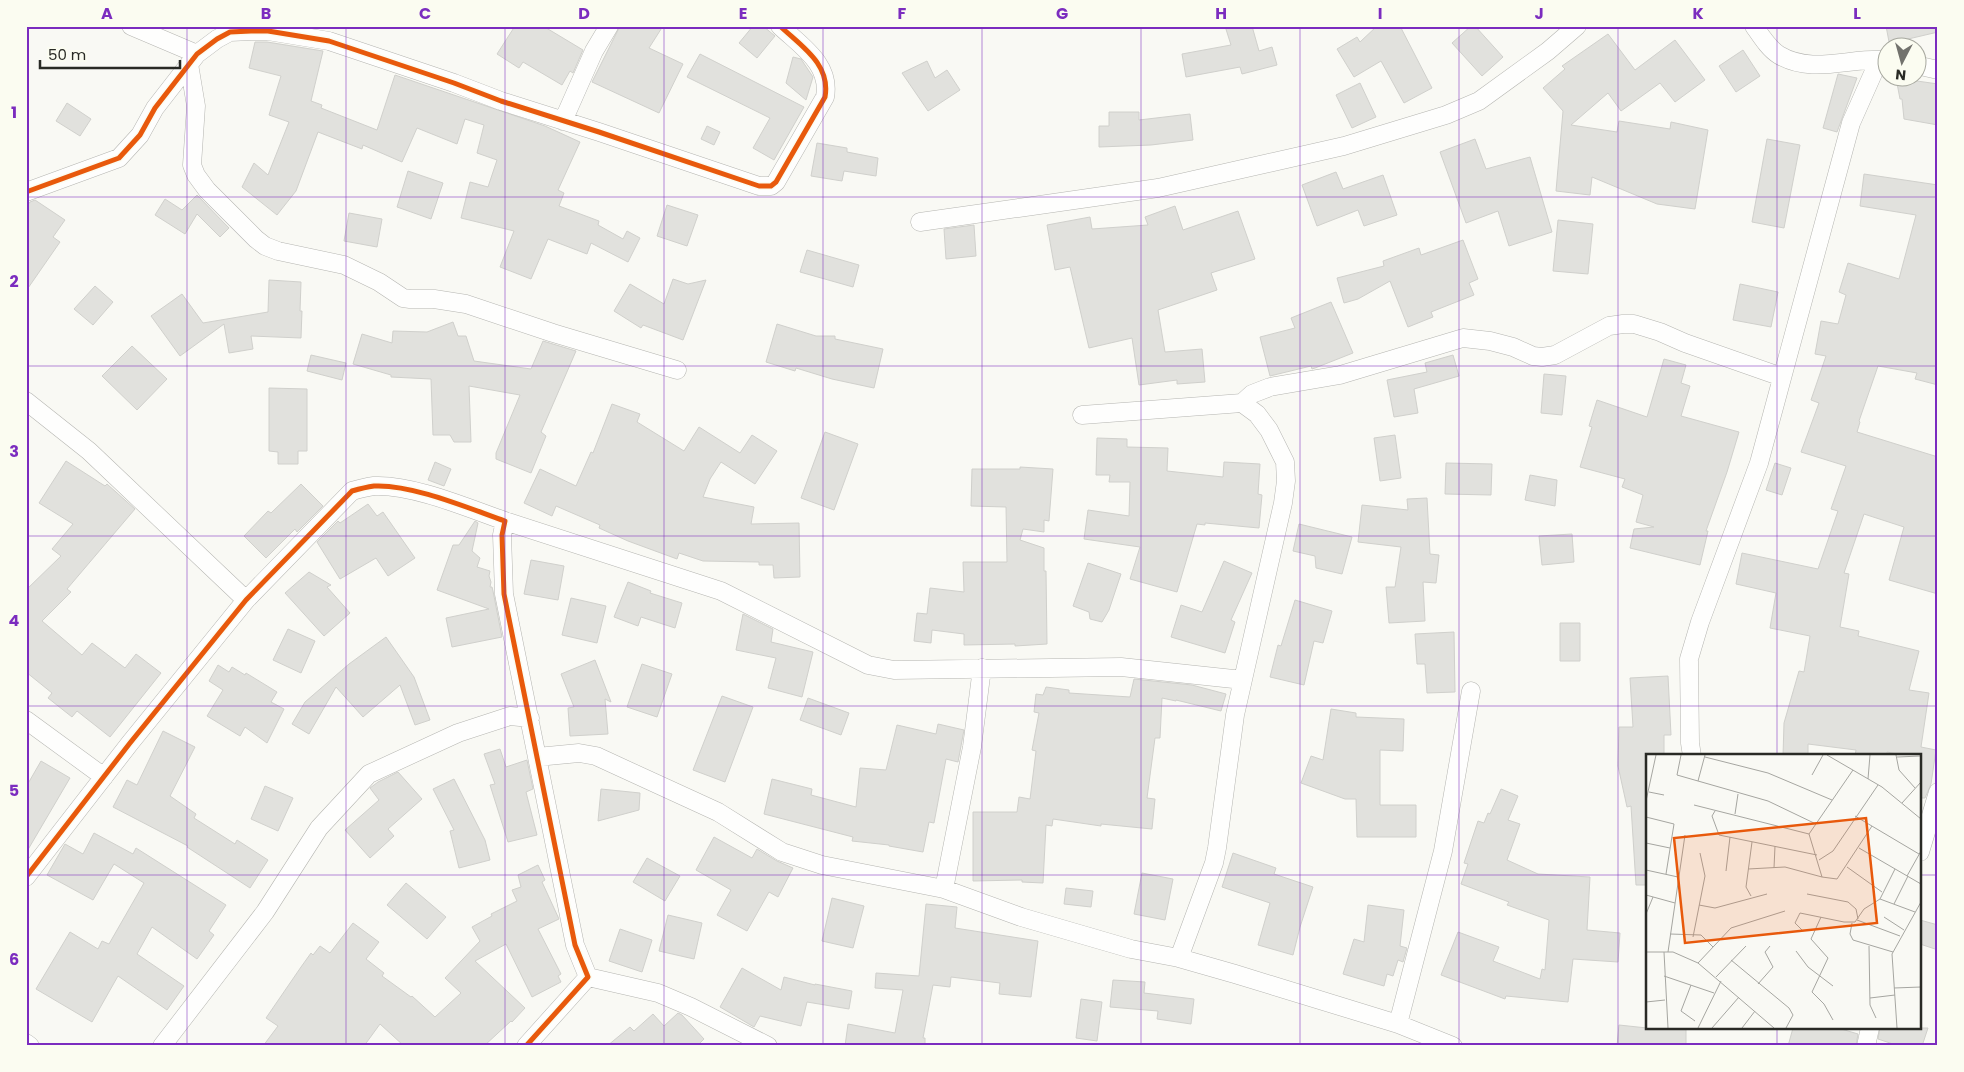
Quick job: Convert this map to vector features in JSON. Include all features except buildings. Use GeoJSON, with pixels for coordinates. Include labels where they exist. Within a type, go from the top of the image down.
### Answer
{"type":"FeatureCollection","features":[{"type":"Feature","properties":{"kind":"street"},"geometry":{"type":"LineString","coordinates":[[131,26],[193,59]]}},
{"type":"Feature","properties":{"kind":"street"},"geometry":{"type":"LineString","coordinates":[[563,121],[594,51],[609,26]]}},
{"type":"Feature","properties":{"kind":"street"},"geometry":{"type":"LineString","coordinates":[[26,192],[119,158],[140,135],[155,108],[193,59],[217,39],[230,32],[252,28],[329,41],[454,83],[501,101],[759,186],[771,186],[776,182],[825,97],[827,88],[825,75],[818,62],[780,26]]}},
{"type":"Feature","properties":{"kind":"street"},"geometry":{"type":"LineString","coordinates":[[920,222],[1158,188],[1353,144],[1446,116],[1479,101],[1548,51],[1577,26]]}},
{"type":"Feature","properties":{"kind":"street"},"geometry":{"type":"LineString","coordinates":[[1754,26],[1778,55],[1795,62],[1812,65],[1876,60]]}},
{"type":"Feature","properties":{"kind":"street"},"geometry":{"type":"LineString","coordinates":[[193,59],[196,106],[192,165],[207,190],[256,240],[265,246],[278,251],[344,265],[379,282],[404,298],[434,299],[466,304],[552,333],[677,370]]}},
{"type":"Feature","properties":{"kind":"street"},"geometry":{"type":"LineString","coordinates":[[1692,754],[1688,659],[1758,463],[1851,123],[1876,72]]}},
{"type":"Feature","properties":{"kind":"street"},"geometry":{"type":"LineString","coordinates":[[1082,416],[1242,403],[1252,394],[1270,387],[1340,375],[1463,338],[1490,340],[1533,356],[1555,356],[1609,326],[1622,324],[1643,326],[1782,376]]}},
{"type":"Feature","properties":{"kind":"street"},"geometry":{"type":"LineString","coordinates":[[26,401],[89,451],[246,600]]}},
{"type":"Feature","properties":{"kind":"street"},"geometry":{"type":"LineString","coordinates":[[1179,958],[1218,848],[1236,716],[1283,503],[1286,481],[1285,462],[1269,430],[1258,414],[1242,403]]}},
{"type":"Feature","properties":{"kind":"street"},"geometry":{"type":"LineString","coordinates":[[26,877],[246,600],[352,491],[373,486],[395,487],[441,499],[721,592],[868,665],[894,670],[1121,667],[1243,680]]}},
{"type":"Feature","properties":{"kind":"street"},"geometry":{"type":"LineString","coordinates":[[504,521],[502,535],[504,594],[575,945],[588,977]]}},
{"type":"Feature","properties":{"kind":"street"},"geometry":{"type":"LineString","coordinates":[[944,889],[972,748],[982,668]]}},
{"type":"Feature","properties":{"kind":"street"},"geometry":{"type":"LineString","coordinates":[[1398,1024],[1443,851],[1471,691]]}},
{"type":"Feature","properties":{"kind":"street"},"geometry":{"type":"LineString","coordinates":[[162,1046],[265,912],[319,828],[369,774],[458,733],[528,709]]}},
{"type":"Feature","properties":{"kind":"street"},"geometry":{"type":"LineString","coordinates":[[26,720],[104,777]]}},
{"type":"Feature","properties":{"kind":"street"},"geometry":{"type":"LineString","coordinates":[[537,758],[579,753],[596,756],[718,812],[782,852],[822,865],[944,889],[1020,917],[1131,949],[1179,958],[1398,1024],[1453,1046]]}},
{"type":"Feature","properties":{"kind":"street"},"geometry":{"type":"LineString","coordinates":[[1922,845],[1938,792]]}},
{"type":"Feature","properties":{"kind":"street"},"geometry":{"type":"LineString","coordinates":[[526,1046],[588,977]]}},
{"type":"Feature","properties":{"kind":"street"},"geometry":{"type":"LineString","coordinates":[[588,977],[658,993],[691,1007],[768,1046]]}},
{"type":"Feature","properties":{"kind":"street"},"geometry":{"type":"LineString","coordinates":[[1866,1046],[1870,1030]]}},
{"type":"Feature","properties":{"kind":"street"},"geometry":{"type":"LineString","coordinates":[[26,1043],[30,1046]]}},
{"type":"Feature","properties":{"kind":"cycle path"},"geometry":{"type":"LineString","coordinates":[[26,192],[119,158],[140,135],[155,108],[197,54],[230,32],[251,31],[268,31],[329,41],[454,83],[501,101],[759,186],[771,186],[776,182],[825,97],[826,85],[819,65],[813,57],[780,26]]}},
{"type":"Feature","properties":{"kind":"cycle path"},"geometry":{"type":"LineString","coordinates":[[26,877],[130,743],[246,600],[352,491],[374,486],[389,486],[422,493],[457,504],[505,521],[502,535],[504,594],[575,945],[588,977],[526,1046]]}}]}
